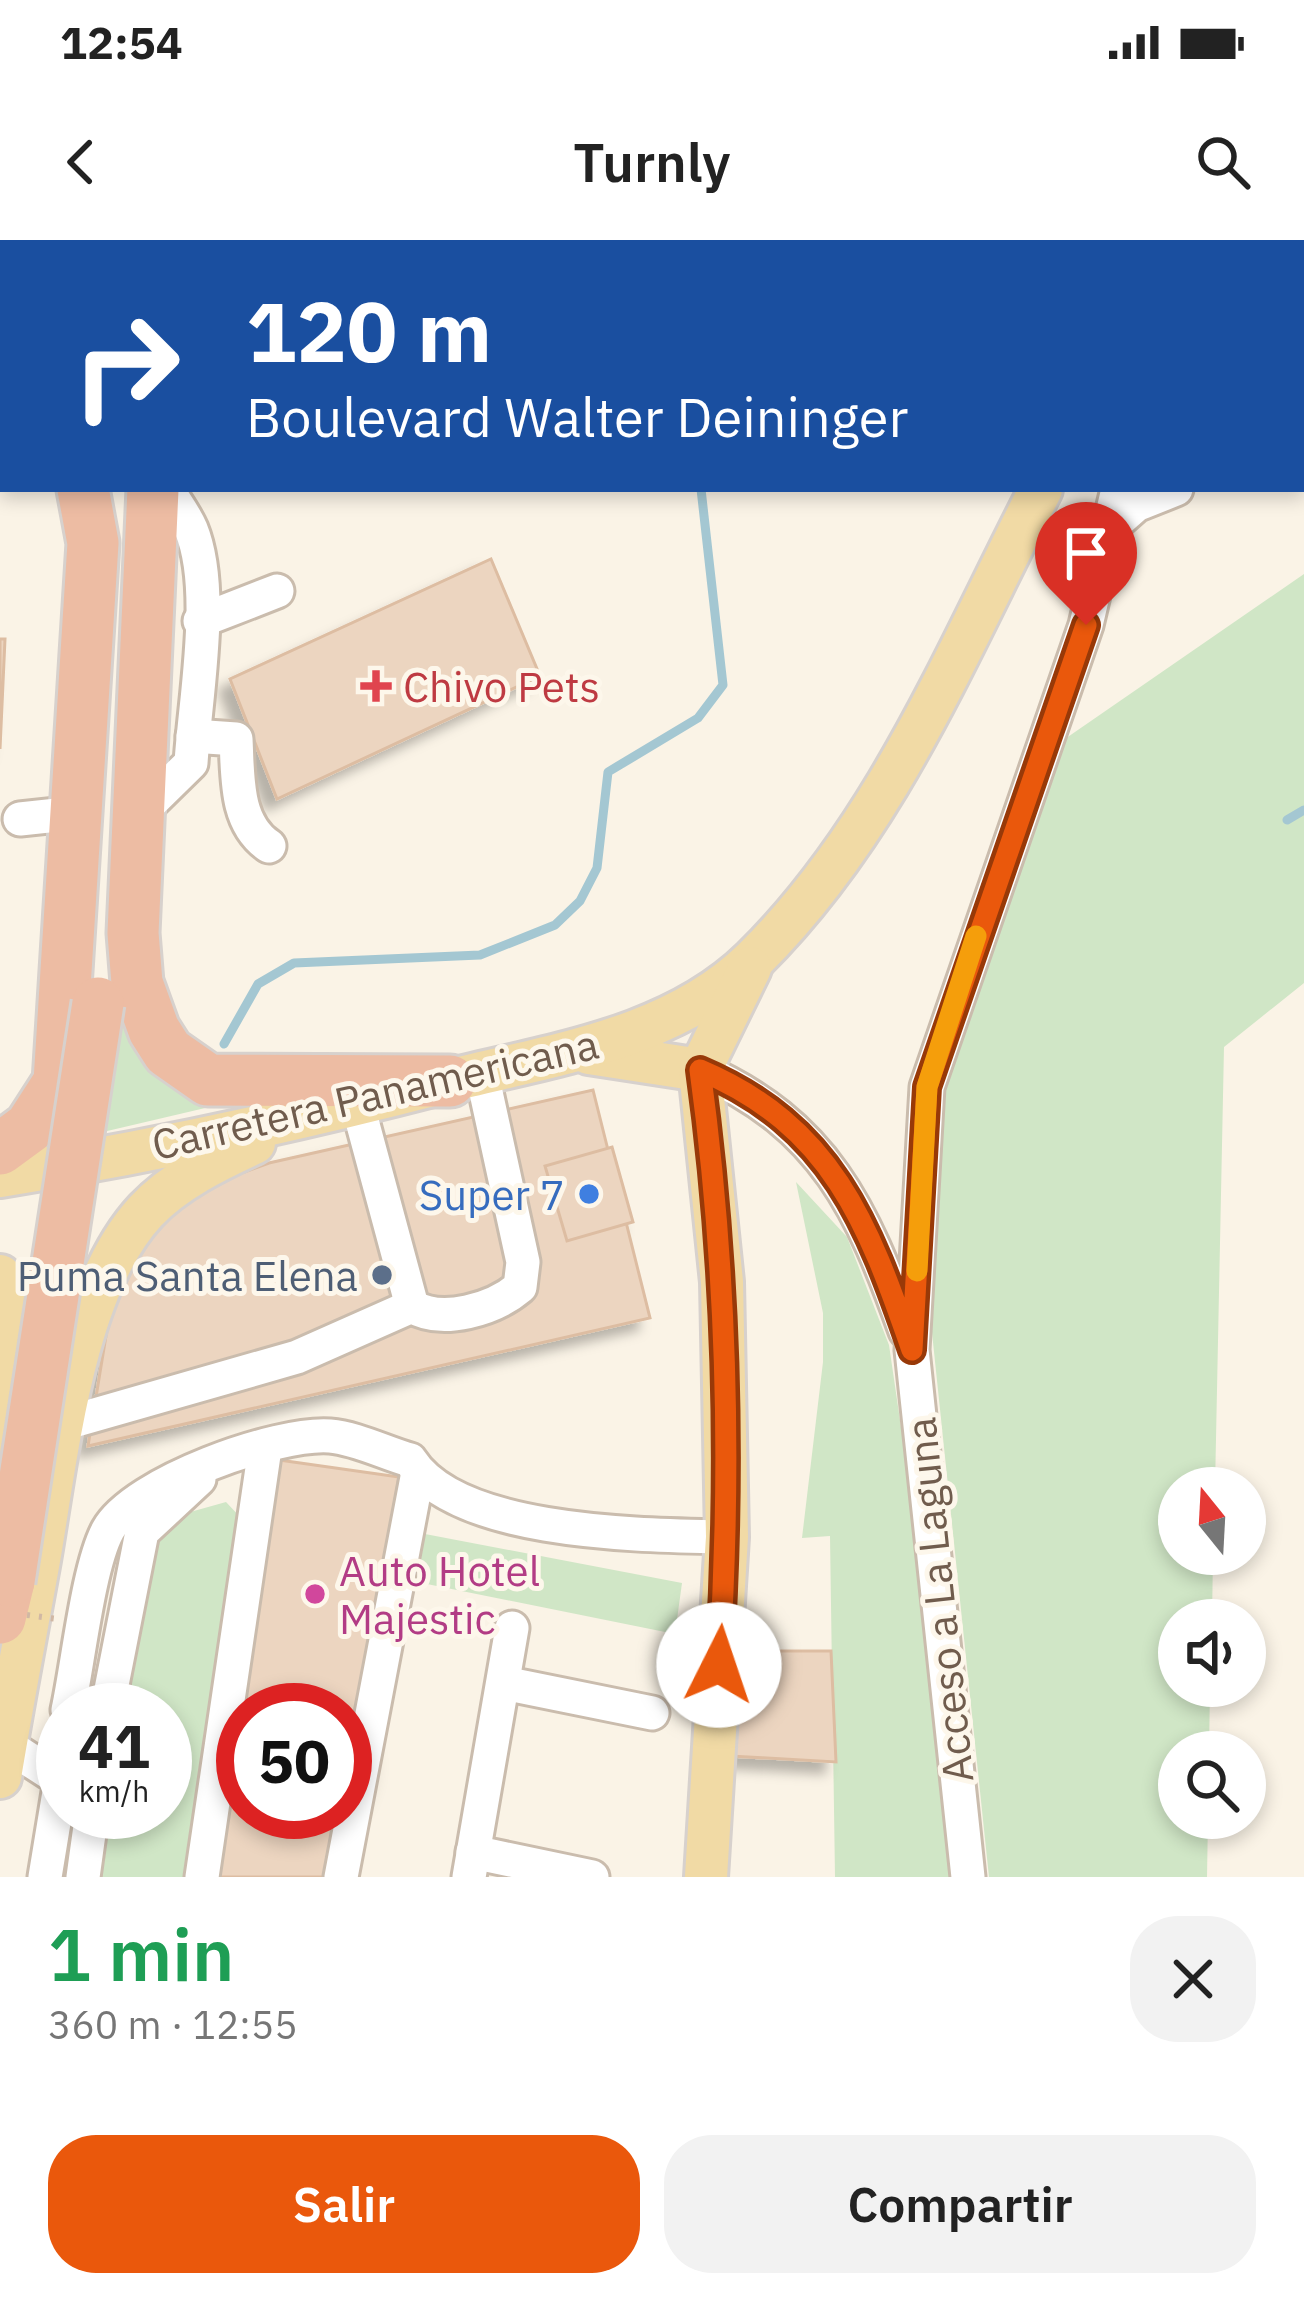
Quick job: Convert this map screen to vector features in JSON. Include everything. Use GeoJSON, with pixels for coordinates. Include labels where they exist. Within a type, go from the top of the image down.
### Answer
{"type":"FeatureCollection","features":[{"type":"Feature","properties":{"kind":"highway"},"geometry":{"type":"LineString","coordinates":[[0,1149],[31,1127],[59,1082],[93,543],[84,492]]}},
{"type":"Feature","properties":{"kind":"highway"},"geometry":{"type":"LineString","coordinates":[[153,492],[133,919],[137,983],[154,1030],[187,1069],[208,1080],[254,1084],[466,1078]]}},
{"type":"Feature","properties":{"kind":"highway"},"geometry":{"type":"LineString","coordinates":[[4,1599],[98,1003],[128,512]]}},
{"type":"Feature","properties":{"kind":"main road","name":"Carretera Panamericana"},"geometry":{"type":"LineString","coordinates":[[0,1176],[304,1119],[572,1054],[645,1027],[735,976],[755,958],[878,806],[1039,492]]}},
{"type":"Feature","properties":{"kind":"main road"},"geometry":{"type":"LineString","coordinates":[[706,1877],[727,1537],[722,1282],[700,1070],[755,958]]}},
{"type":"Feature","properties":{"kind":"main road"},"geometry":{"type":"LineString","coordinates":[[572,1054],[623,1055],[700,1070]]}},
{"type":"Feature","properties":{"kind":"main road"},"geometry":{"type":"LineString","coordinates":[[3,1760],[63,1424],[103,1285],[126,1237],[147,1209],[220,1158],[304,1119]]}},
{"type":"Feature","properties":{"kind":"main road"},"geometry":{"type":"LineString","coordinates":[[0,1276],[8,1290],[15,1333],[0,1457]]}},
{"type":"Feature","properties":{"kind":"street"},"geometry":{"type":"LineString","coordinates":[[138,815],[191,763],[200,622],[198,556],[191,528],[169,492]]}},
{"type":"Feature","properties":{"kind":"street","name":"Acceso a La Laguna"},"geometry":{"type":"LineString","coordinates":[[968,1877],[912,1350],[927,1087],[1031,772],[1061,703],[1117,492]]}},
{"type":"Feature","properties":{"kind":"street"},"geometry":{"type":"LineString","coordinates":[[1111,527],[1136,505],[1168,492]]}},
{"type":"Feature","properties":{"kind":"street"},"geometry":{"type":"LineString","coordinates":[[200,622],[277,591]]}},
{"type":"Feature","properties":{"kind":"street"},"geometry":{"type":"LineString","coordinates":[[193,736],[236,739],[238,791],[248,823],[269,846]]}},
{"type":"Feature","properties":{"kind":"street"},"geometry":{"type":"LineString","coordinates":[[20,819],[76,814]]}},
{"type":"Feature","properties":{"kind":"street"},"geometry":{"type":"LineString","coordinates":[[700,1070],[745,1090],[787,1119],[820,1154],[851,1197],[912,1350]]}},
{"type":"Feature","properties":{"kind":"street"},"geometry":{"type":"LineString","coordinates":[[358,1106],[412,1306],[426,1315],[445,1316],[506,1299],[520,1286],[523,1262],[466,1078]]}},
{"type":"Feature","properties":{"kind":"street"},"geometry":{"type":"LineString","coordinates":[[63,1424],[297,1357],[412,1306]]}},
{"type":"Feature","properties":{"kind":"street"},"geometry":{"type":"LineString","coordinates":[[74,1683],[105,1535],[122,1508],[153,1486],[259,1449],[330,1436],[410,1460],[418,1472],[473,1508],[634,1535],[727,1537]]}},
{"type":"Feature","properties":{"kind":"street"},"geometry":{"type":"LineString","coordinates":[[112,1683],[142,1532],[187,1484],[259,1449]]}},
{"type":"Feature","properties":{"kind":"street"},"geometry":{"type":"LineString","coordinates":[[202,1877],[259,1449]]}},
{"type":"Feature","properties":{"kind":"street"},"geometry":{"type":"LineString","coordinates":[[340,1877],[418,1472]]}},
{"type":"Feature","properties":{"kind":"street"},"geometry":{"type":"LineString","coordinates":[[512,1628],[471,1864],[592,1877]]}},
{"type":"Feature","properties":{"kind":"street"},"geometry":{"type":"LineString","coordinates":[[504,1683],[652,1713]]}},
{"type":"Feature","properties":{"kind":"street"},"geometry":{"type":"LineString","coordinates":[[15,1696],[36,1708]]}},
{"type":"Feature","properties":{"kind":"street"},"geometry":{"type":"LineString","coordinates":[[3,1760],[61,1780],[45,1877]]}},
{"type":"Feature","properties":{"kind":"street"},"geometry":{"type":"LineString","coordinates":[[83,1877],[88,1839]]}},
{"type":"Feature","properties":{"kind":"green space"},"geometry":{"type":"Polygon","coordinates":[[[1304,574],[1304,983],[1224,1047],[1215,1467],[1158,1467],[1158,1575],[1213,1575],[1212,1599],[1158,1599],[1158,1707],[1210,1707],[1209,1731],[1158,1731],[1158,1839],[1208,1839],[1207,1877],[989,1877],[927,1285],[939,1110],[947,1074],[1046,752],[1304,574]]]}},
{"type":"Feature","properties":{"kind":"green space"},"geometry":{"type":"Polygon","coordinates":[[[119,967],[218,1105],[103,1132],[119,967]]]}},
{"type":"Feature","properties":{"kind":"green space"},"geometry":{"type":"Polygon","coordinates":[[[796,1182],[847,1237],[889,1345],[931,1632],[955,1877],[835,1877],[830,1536],[802,1538],[823,1362],[823,1313],[796,1182]]]}},
{"type":"Feature","properties":{"kind":"green space"},"geometry":{"type":"Polygon","coordinates":[[[226,1502],[242,1519],[192,1828],[192,1683],[120,1683],[151,1523],[226,1502]]]}},
{"type":"Feature","properties":{"kind":"green space"},"geometry":{"type":"Polygon","coordinates":[[[425,1534],[682,1583],[675,1634],[417,1582],[425,1534]]]}},
{"type":"Feature","properties":{"kind":"green space"},"geometry":{"type":"Polygon","coordinates":[[[91,1839],[190,1839],[184,1877],[83,1877],[91,1839]]]}},
{"type":"Feature","properties":{"kind":"building","name":"Chivo Pets"},"geometry":{"type":"Polygon","coordinates":[[[491,559],[540,676],[277,799],[230,679],[491,559]]]}},
{"type":"Feature","properties":{"kind":"building"},"geometry":{"type":"Polygon","coordinates":[[[0,639],[5,639],[0,749],[0,639]]]}},
{"type":"Feature","properties":{"kind":"building","name":"Puma Santa Elena"},"geometry":{"type":"Polygon","coordinates":[[[593,1090],[650,1318],[88,1446],[112,1299],[136,1252],[172,1214],[214,1183],[269,1163],[593,1090]]]}},
{"type":"Feature","properties":{"kind":"building","name":"Super 7"},"geometry":{"type":"Polygon","coordinates":[[[612,1147],[633,1222],[567,1241],[545,1166],[612,1147]]]}},
{"type":"Feature","properties":{"kind":"building","name":"Auto Hotel Majestic"},"geometry":{"type":"Polygon","coordinates":[[[272,1459],[399,1477],[363,1683],[236,1683],[272,1459]]]}},
{"type":"Feature","properties":{"kind":"building"},"geometry":{"type":"Polygon","coordinates":[[[735,1651],[831,1651],[836,1762],[730,1756],[735,1651]]]}},
{"type":"Feature","properties":{"kind":"building","name":"Auto Hotel Majestic"},"geometry":{"type":"Polygon","coordinates":[[[216,1808],[216,1839],[335,1839],[328,1877],[205,1877],[216,1808]]]}},
{"type":"Feature","properties":{"kind":"waterway"},"geometry":{"type":"LineString","coordinates":[[224,1044],[258,984],[294,963],[480,955],[555,925],[580,901],[597,868],[608,772],[698,718],[723,685],[701,492]]}},
{"type":"Feature","properties":{"kind":"waterway"},"geometry":{"type":"LineString","coordinates":[[1287,820],[1304,810]]}},
{"type":"Feature","properties":{"kind":"slow traffic"},"geometry":{"type":"LineString","coordinates":[[917,1271],[927,1087],[976,936]]}},
{"type":"Feature","properties":{"kind":"place","name":"Chivo Pets"},"geometry":{"type":"Point","coordinates":[376,686]}},
{"type":"Feature","properties":{"kind":"place","name":"Super 7"},"geometry":{"type":"Point","coordinates":[589,1194]}},
{"type":"Feature","properties":{"kind":"place","name":"Puma Santa Elena"},"geometry":{"type":"Point","coordinates":[382,1275]}},
{"type":"Feature","properties":{"kind":"place","name":"Auto Hotel Majestic"},"geometry":{"type":"Point","coordinates":[315,1594]}},
{"type":"Feature","properties":{"kind":"route"},"geometry":{"type":"LineString","coordinates":[[719,1665],[727,1537],[722,1282],[700,1070],[745,1090],[787,1119],[820,1154],[851,1197],[882,1262],[912,1350],[927,1087],[1031,772],[1061,703],[1086,625]]}}]}
